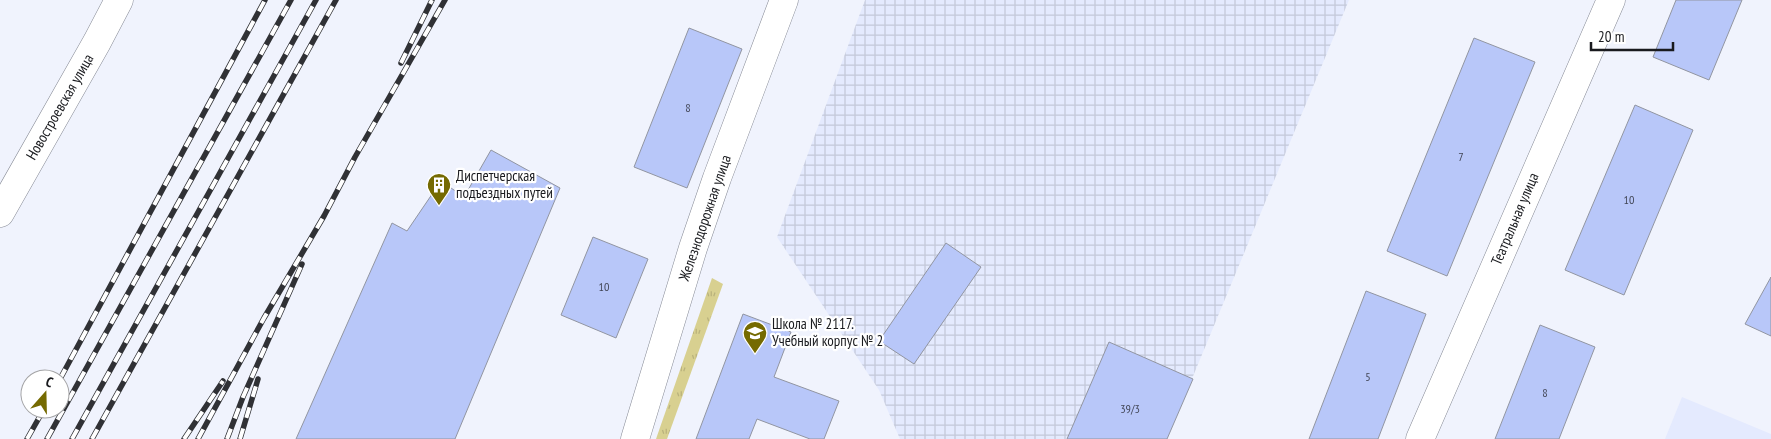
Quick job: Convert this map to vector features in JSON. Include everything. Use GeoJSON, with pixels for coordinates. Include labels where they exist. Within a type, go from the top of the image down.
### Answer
{"type":"FeatureCollection","features":[{"type":"Feature","properties":{"kind":"street","name":"Новостроевская улица"},"geometry":{"type":"LineString","coordinates":[[0,213],[119,0]]}},
{"type":"Feature","properties":{"kind":"street","name":"Железнодорожная улица"},"geometry":{"type":"LineString","coordinates":[[635,439],[716,178],[784,0]]}},
{"type":"Feature","properties":{"kind":"street","name":"Театральная улица"},"geometry":{"type":"LineString","coordinates":[[1420,439],[1611,0]]}},
{"type":"Feature","properties":{"kind":"shaded area"},"geometry":{"type":"Polygon","coordinates":[[[865,0],[1349,0],[1167,439],[900,439],[879,390],[777,237],[865,0]]]}},
{"type":"Feature","properties":{"kind":"shaded area"},"geometry":{"type":"Polygon","coordinates":[[[1682,397],[1771,434],[1771,439],[1665,439],[1682,397]]]}},
{"type":"Feature","properties":{"kind":"green space"},"geometry":{"type":"Polygon","coordinates":[[[712,278],[723,284],[667,439],[656,439],[712,278]]]}},
{"type":"Feature","properties":{"kind":"building"},"geometry":{"type":"Polygon","coordinates":[[[1676,0],[1742,0],[1709,80],[1653,57],[1676,0]]]}},
{"type":"Feature","properties":{"kind":"building"},"geometry":{"type":"Polygon","coordinates":[[[689,28],[742,49],[687,188],[634,167],[689,28]]]}},
{"type":"Feature","properties":{"kind":"building"},"geometry":{"type":"Polygon","coordinates":[[[1474,38],[1535,62],[1447,276],[1387,251],[1474,38]]]}},
{"type":"Feature","properties":{"kind":"building"},"geometry":{"type":"Polygon","coordinates":[[[1635,105],[1693,130],[1624,295],[1565,270],[1635,105]]]}},
{"type":"Feature","properties":{"kind":"building"},"geometry":{"type":"Polygon","coordinates":[[[491,150],[560,188],[455,439],[296,439],[392,223],[407,231],[441,181],[464,197],[491,150]]]}},
{"type":"Feature","properties":{"kind":"building"},"geometry":{"type":"Polygon","coordinates":[[[593,237],[648,259],[616,338],[561,315],[593,237]]]}},
{"type":"Feature","properties":{"kind":"building"},"geometry":{"type":"Polygon","coordinates":[[[946,243],[981,267],[914,364],[879,341],[946,243]]]}},
{"type":"Feature","properties":{"kind":"building"},"geometry":{"type":"Polygon","coordinates":[[[1771,277],[1771,336],[1745,324],[1771,277]]]}},
{"type":"Feature","properties":{"kind":"building"},"geometry":{"type":"Polygon","coordinates":[[[1366,291],[1426,314],[1378,439],[1309,439],[1366,291]]]}},
{"type":"Feature","properties":{"kind":"building","name":"Школа № 2117. Учебный корпус № 2"},"geometry":{"type":"Polygon","coordinates":[[[743,314],[791,332],[774,377],[839,401],[824,439],[810,439],[757,419],[749,439],[696,439],[743,314]]]}},
{"type":"Feature","properties":{"kind":"building"},"geometry":{"type":"Polygon","coordinates":[[[1540,325],[1595,347],[1559,439],[1495,439],[1540,325]]]}},
{"type":"Feature","properties":{"kind":"building"},"geometry":{"type":"Polygon","coordinates":[[[1109,342],[1193,379],[1167,439],[1067,439],[1109,342]]]}},
{"type":"Feature","properties":{"kind":"railway"},"geometry":{"type":"LineString","coordinates":[[65,369],[265,0]]}},
{"type":"Feature","properties":{"kind":"railway"},"geometry":{"type":"LineString","coordinates":[[47,439],[291,0]]}},
{"type":"Feature","properties":{"kind":"railway"},"geometry":{"type":"LineString","coordinates":[[72,439],[316,0]]}},
{"type":"Feature","properties":{"kind":"railway"},"geometry":{"type":"LineString","coordinates":[[92,439],[336,0]]}},
{"type":"Feature","properties":{"kind":"railway"},"geometry":{"type":"LineString","coordinates":[[401,63],[432,0]]}},
{"type":"Feature","properties":{"kind":"railway"},"geometry":{"type":"LineString","coordinates":[[198,439],[264,318],[324,216],[355,157],[445,0]]}},
{"type":"Feature","properties":{"kind":"railway"},"geometry":{"type":"LineString","coordinates":[[227,439],[243,397],[302,264]]}},
{"type":"Feature","properties":{"kind":"railway"},"geometry":{"type":"LineString","coordinates":[[240,439],[258,379]]}},
{"type":"Feature","properties":{"kind":"railway"},"geometry":{"type":"LineString","coordinates":[[184,439],[223,381]]}},
{"type":"Feature","properties":{"kind":"railway"},"geometry":{"type":"LineString","coordinates":[[27,439],[38,419]]}},
{"type":"Feature","properties":{"kind":"place","name":"Диспетчерская подъездных путей"},"geometry":{"type":"Point","coordinates":[439,206]}},
{"type":"Feature","properties":{"kind":"place","name":"Школа № 2117. Учебный корпус № 2"},"geometry":{"type":"Point","coordinates":[755,354]}}]}
